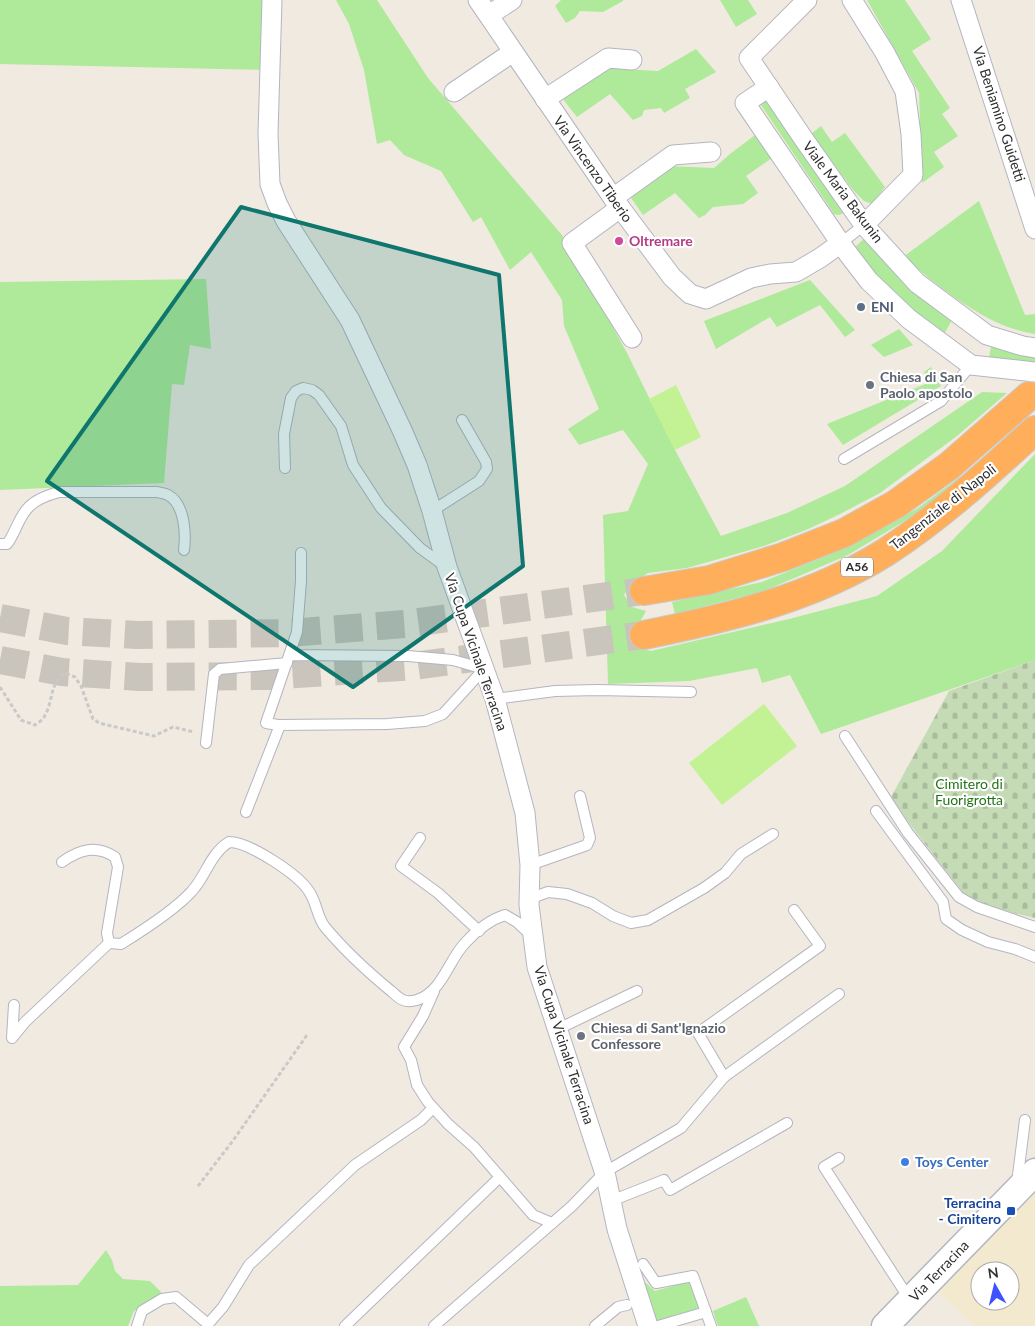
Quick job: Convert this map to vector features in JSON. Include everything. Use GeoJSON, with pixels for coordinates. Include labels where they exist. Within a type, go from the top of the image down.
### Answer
{"type":"FeatureCollection","features":[{"type":"Feature","properties":{"kind":"highway"},"geometry":{"type":"LineString","coordinates":[[644,591],[709,580],[782,557],[844,533],[896,504],[941,471],[1032,384]]}},
{"type":"Feature","properties":{"kind":"highway","name":"Tangenziale di Napoli"},"geometry":{"type":"LineString","coordinates":[[644,635],[710,621],[773,604],[829,582],[886,552],[931,519],[970,489],[1035,430]]}},
{"type":"Feature","properties":{"kind":"main road","name":"Via Terracina"},"geometry":{"type":"LineString","coordinates":[[884,1326],[1035,1172]]}},
{"type":"Feature","properties":{"kind":"street","name":"Via Cupa Vicinale Terracina"},"geometry":{"type":"LineString","coordinates":[[272,0],[268,134],[270,184],[286,221],[350,320],[402,430],[417,465],[447,567],[495,699],[525,813],[530,865],[529,905],[537,968],[605,1172],[617,1229],[648,1326]]}},
{"type":"Feature","properties":{"kind":"street"},"geometry":{"type":"LineString","coordinates":[[483,8],[512,0]]}},
{"type":"Feature","properties":{"kind":"street","name":"Viale Maria Bakunin"},"geometry":{"type":"LineString","coordinates":[[806,0],[749,58],[864,225],[917,283],[987,335],[1035,348]]}},
{"type":"Feature","properties":{"kind":"street"},"geometry":{"type":"LineString","coordinates":[[852,0],[885,53],[905,91],[911,134],[913,175],[864,225]]}},
{"type":"Feature","properties":{"kind":"street","name":"Via Beniamino Guidetti"},"geometry":{"type":"LineString","coordinates":[[961,0],[1035,229]]}},
{"type":"Feature","properties":{"kind":"street","name":"Via Vincenzo Tiberio"},"geometry":{"type":"LineString","coordinates":[[483,8],[616,203],[672,277],[690,294],[706,299],[751,278],[796,272],[841,243]]}},
{"type":"Feature","properties":{"kind":"street"},"geometry":{"type":"LineString","coordinates":[[454,92],[514,52]]}},
{"type":"Feature","properties":{"kind":"street"},"geometry":{"type":"LineString","coordinates":[[545,99],[608,58],[632,60]]}},
{"type":"Feature","properties":{"kind":"street","name":"Viale Maria Bakunin"},"geometry":{"type":"LineString","coordinates":[[769,87],[745,104],[841,243],[869,281],[903,313],[971,365]]}},
{"type":"Feature","properties":{"kind":"street"},"geometry":{"type":"LineString","coordinates":[[632,338],[572,243],[616,203],[673,156],[711,152]]}},
{"type":"Feature","properties":{"kind":"street"},"geometry":{"type":"LineString","coordinates":[[820,210],[842,193]]}},
{"type":"Feature","properties":{"kind":"street"},"geometry":{"type":"LineString","coordinates":[[987,335],[971,365],[1032,384]]}},
{"type":"Feature","properties":{"kind":"lane"},"geometry":{"type":"LineString","coordinates":[[841,243],[864,225]]}},
{"type":"Feature","properties":{"kind":"lane"},"geometry":{"type":"LineString","coordinates":[[844,459],[941,401],[971,365]]}},
{"type":"Feature","properties":{"kind":"lane"},"geometry":{"type":"LineString","coordinates":[[285,468],[284,434],[291,398],[296,391],[303,388],[312,390],[319,395],[341,426],[353,465],[381,508],[420,548],[447,567]]}},
{"type":"Feature","properties":{"kind":"lane"},"geometry":{"type":"LineString","coordinates":[[432,511],[479,482],[487,469],[486,462],[462,420]]}},
{"type":"Feature","properties":{"kind":"lane"},"geometry":{"type":"LineString","coordinates":[[0,544],[7,544],[27,509],[48,495],[59,492],[157,492],[170,495],[177,504],[184,519],[184,550]]}},
{"type":"Feature","properties":{"kind":"lane"},"geometry":{"type":"LineString","coordinates":[[206,743],[214,674],[220,669],[288,659],[408,656],[453,660],[484,669],[443,714],[425,722],[386,724],[266,723],[288,659],[296,632],[301,581],[301,553]]}},
{"type":"Feature","properties":{"kind":"lane"},"geometry":{"type":"LineString","coordinates":[[495,699],[555,691],[691,692]]}},
{"type":"Feature","properties":{"kind":"lane"},"geometry":{"type":"LineString","coordinates":[[246,812],[280,724]]}},
{"type":"Feature","properties":{"kind":"lane"},"geometry":{"type":"LineString","coordinates":[[845,736],[908,833],[959,897],[977,907],[1035,927]]}},
{"type":"Feature","properties":{"kind":"lane"},"geometry":{"type":"LineString","coordinates":[[530,865],[587,845],[590,838],[580,796]]}},
{"type":"Feature","properties":{"kind":"lane"},"geometry":{"type":"LineString","coordinates":[[876,811],[943,902],[946,919],[962,930],[988,942],[1015,948],[1035,957]]}},
{"type":"Feature","properties":{"kind":"lane"},"geometry":{"type":"LineString","coordinates":[[529,905],[537,896],[548,892],[567,894],[592,903],[613,916],[631,923],[648,920],[704,888],[725,873],[741,854],[773,834]]}},
{"type":"Feature","properties":{"kind":"lane"},"geometry":{"type":"LineString","coordinates":[[420,838],[401,866],[438,893],[479,931]]}},
{"type":"Feature","properties":{"kind":"lane"},"geometry":{"type":"LineString","coordinates":[[14,1006],[12,1038],[24,1022],[109,943],[121,944],[181,902],[194,890],[212,857],[229,842],[237,842],[250,847],[298,878],[310,892],[318,917],[325,927],[371,974],[403,1000],[412,1001],[424,997],[434,990]]}},
{"type":"Feature","properties":{"kind":"lane"},"geometry":{"type":"LineString","coordinates":[[62,862],[71,855],[85,850],[96,849],[108,852],[116,857],[118,867],[107,933],[109,943]]}},
{"type":"Feature","properties":{"kind":"lane"},"geometry":{"type":"LineString","coordinates":[[724,1077],[698,1033],[820,946],[794,910]]}},
{"type":"Feature","properties":{"kind":"lane"},"geometry":{"type":"LineString","coordinates":[[533,936],[517,922],[505,915],[493,919],[479,931],[464,944],[434,990],[423,1016],[404,1047],[417,1085],[434,1108],[474,1147],[533,1215],[552,1223]]}},
{"type":"Feature","properties":{"kind":"lane"},"geometry":{"type":"LineString","coordinates":[[558,1029],[637,991]]}},
{"type":"Feature","properties":{"kind":"lane"},"geometry":{"type":"LineString","coordinates":[[434,1326],[572,1206],[605,1172],[681,1128],[724,1077],[839,994]]}},
{"type":"Feature","properties":{"kind":"lane"},"geometry":{"type":"LineString","coordinates":[[137,1326],[142,1311],[162,1299],[176,1297],[208,1324],[223,1307],[249,1265],[355,1165],[421,1120],[434,1108]]}},
{"type":"Feature","properties":{"kind":"lane"},"geometry":{"type":"LineString","coordinates":[[1016,1192],[1024,1120]]}},
{"type":"Feature","properties":{"kind":"lane"},"geometry":{"type":"LineString","coordinates":[[611,1201],[664,1180],[670,1190],[787,1124]]}},
{"type":"Feature","properties":{"kind":"lane"},"geometry":{"type":"LineString","coordinates":[[839,1158],[824,1167],[910,1300]]}},
{"type":"Feature","properties":{"kind":"lane"},"geometry":{"type":"LineString","coordinates":[[345,1326],[500,1177]]}},
{"type":"Feature","properties":{"kind":"lane"},"geometry":{"type":"LineString","coordinates":[[643,1264],[656,1283],[693,1276],[711,1326]]}},
{"type":"Feature","properties":{"kind":"lane"},"geometry":{"type":"LineString","coordinates":[[595,1326],[618,1307],[627,1305]]}},
{"type":"Feature","properties":{"kind":"lane"},"geometry":{"type":"LineString","coordinates":[[658,1326],[706,1312]]}},
{"type":"Feature","properties":{"kind":"path"},"geometry":{"type":"LineString","coordinates":[[0,687],[21,720],[35,725],[44,718],[58,679],[66,674],[75,677],[81,686],[93,719],[100,723],[154,736],[173,727],[196,733],[206,743]]}},
{"type":"Feature","properties":{"kind":"path"},"geometry":{"type":"LineString","coordinates":[[198,1186],[232,1142],[307,1035]]}},
{"type":"Feature","properties":{"kind":"highlighted area"},"geometry":{"type":"Polygon","coordinates":[[[241,207],[499,275],[523,566],[353,687],[47,481],[241,207]]]}},
{"type":"Feature","properties":{"kind":"shaded area"},"geometry":{"type":"Polygon","coordinates":[[[1035,1191],[1035,1326],[975,1326],[936,1290],[1035,1191]]]}},
{"type":"Feature","properties":{"kind":"green space"},"geometry":{"type":"Polygon","coordinates":[[[0,0],[265,0],[264,70],[0,64],[0,0]]]}},
{"type":"Feature","properties":{"kind":"green space"},"geometry":{"type":"Polygon","coordinates":[[[336,0],[377,0],[428,78],[562,235],[627,353],[675,450],[721,536],[787,513],[845,486],[982,392],[1007,393],[957,436],[880,493],[840,514],[806,530],[764,546],[687,568],[648,573],[630,585],[624,595],[632,607],[646,611],[632,637],[633,647],[651,651],[789,619],[877,596],[942,551],[1035,454],[1035,660],[821,734],[790,675],[762,683],[757,668],[689,681],[608,684],[603,515],[628,511],[648,464],[623,430],[579,445],[568,429],[599,409],[564,326],[562,300],[531,252],[510,270],[481,217],[473,222],[441,171],[404,155],[390,140],[377,144],[364,70],[349,24],[336,0]]]}},
{"type":"Feature","properties":{"kind":"green space"},"geometry":{"type":"Polygon","coordinates":[[[561,0],[623,1],[603,12],[580,11],[575,18],[566,23],[555,6],[561,0]]]}},
{"type":"Feature","properties":{"kind":"green space"},"geometry":{"type":"Polygon","coordinates":[[[720,0],[748,0],[757,14],[736,27],[720,0]]]}},
{"type":"Feature","properties":{"kind":"green space"},"geometry":{"type":"Polygon","coordinates":[[[867,0],[905,0],[931,39],[912,51],[950,108],[942,114],[958,136],[934,152],[944,167],[922,183],[919,93],[867,0]]]}},
{"type":"Feature","properties":{"kind":"green space"},"geometry":{"type":"Polygon","coordinates":[[[696,49],[716,72],[685,89],[690,98],[664,113],[661,108],[644,110],[642,116],[633,120],[610,94],[577,117],[562,98],[603,68],[658,71],[696,49]]]}},
{"type":"Feature","properties":{"kind":"green space"},"geometry":{"type":"Polygon","coordinates":[[[769,95],[845,210],[844,213],[834,214],[759,102],[769,95]]]}},
{"type":"Feature","properties":{"kind":"green space"},"geometry":{"type":"Polygon","coordinates":[[[821,126],[832,142],[845,133],[885,187],[872,204],[864,201],[854,191],[811,134],[821,126]]]}},
{"type":"Feature","properties":{"kind":"green space"},"geometry":{"type":"Polygon","coordinates":[[[759,132],[772,158],[746,176],[758,193],[743,204],[713,207],[699,218],[675,193],[643,215],[629,195],[668,166],[714,168],[759,132]]]}},
{"type":"Feature","properties":{"kind":"green space"},"geometry":{"type":"Polygon","coordinates":[[[979,201],[1025,315],[1035,314],[1035,334],[1017,330],[981,314],[948,293],[903,257],[979,201]]]}},
{"type":"Feature","properties":{"kind":"green space"},"geometry":{"type":"Polygon","coordinates":[[[867,236],[952,320],[943,336],[896,298],[853,249],[867,236]]]}},
{"type":"Feature","properties":{"kind":"green space"},"geometry":{"type":"Polygon","coordinates":[[[206,279],[211,349],[190,345],[184,385],[172,384],[164,483],[0,490],[0,282],[206,279]]]}},
{"type":"Feature","properties":{"kind":"green space"},"geometry":{"type":"Polygon","coordinates":[[[810,280],[855,330],[845,337],[820,305],[777,327],[770,317],[716,349],[704,321],[810,280]]]}},
{"type":"Feature","properties":{"kind":"green space"},"geometry":{"type":"Polygon","coordinates":[[[899,329],[913,345],[884,357],[871,345],[899,329]]]}},
{"type":"Feature","properties":{"kind":"green space"},"geometry":{"type":"Polygon","coordinates":[[[991,347],[1035,356],[1035,366],[989,357],[991,347]]]}},
{"type":"Feature","properties":{"kind":"green space"},"geometry":{"type":"Polygon","coordinates":[[[931,367],[941,386],[843,445],[827,424],[928,383],[924,372],[931,367]]]}},
{"type":"Feature","properties":{"kind":"green space"},"geometry":{"type":"Polygon","coordinates":[[[676,385],[701,437],[675,450],[649,399],[676,385]]]}},
{"type":"Feature","properties":{"kind":"green space"},"geometry":{"type":"Polygon","coordinates":[[[976,465],[921,511],[848,555],[764,591],[675,614],[672,602],[762,582],[846,548],[918,508],[976,465]]]}},
{"type":"Feature","properties":{"kind":"green space","name":"Cimitero di Fuorigrotta"},"geometry":{"type":"Polygon","coordinates":[[[1035,660],[1035,918],[996,909],[965,895],[890,799],[949,691],[1035,660]]]}},
{"type":"Feature","properties":{"kind":"green space"},"geometry":{"type":"Polygon","coordinates":[[[764,704],[797,746],[722,805],[689,763],[764,704]]]}},
{"type":"Feature","properties":{"kind":"green space"},"geometry":{"type":"Polygon","coordinates":[[[106,1250],[112,1260],[115,1271],[123,1279],[150,1281],[162,1293],[134,1311],[128,1326],[0,1326],[0,1286],[78,1285],[106,1250]]]}},
{"type":"Feature","properties":{"kind":"green space"},"geometry":{"type":"Polygon","coordinates":[[[638,1276],[655,1291],[691,1281],[699,1308],[654,1322],[638,1276]]]}},
{"type":"Feature","properties":{"kind":"green space"},"geometry":{"type":"Polygon","coordinates":[[[746,1297],[759,1326],[718,1326],[713,1311],[746,1297]]]}},
{"type":"Feature","properties":{"kind":"tunnel"},"geometry":{"type":"LineString","coordinates":[[0,618],[67,631],[137,635],[289,633],[405,624],[644,591]]}},
{"type":"Feature","properties":{"kind":"tunnel"},"geometry":{"type":"LineString","coordinates":[[0,660],[62,672],[140,677],[269,676],[414,666],[644,635]]}},
{"type":"Feature","properties":{"kind":"place","name":"Oltremare"},"geometry":{"type":"Point","coordinates":[619,241]}},
{"type":"Feature","properties":{"kind":"place","name":"ENI"},"geometry":{"type":"Point","coordinates":[861,307]}},
{"type":"Feature","properties":{"kind":"place","name":"Chiesa di San Paolo apostolo"},"geometry":{"type":"Point","coordinates":[870,385]}},
{"type":"Feature","properties":{"kind":"place","name":"Chiesa di Sant'Ignazio Confessore"},"geometry":{"type":"Point","coordinates":[581,1036]}},
{"type":"Feature","properties":{"kind":"place","name":"Toys Center"},"geometry":{"type":"Point","coordinates":[905,1162]}},
{"type":"Feature","properties":{"kind":"place","name":"Terracina - Cimitero"},"geometry":{"type":"Point","coordinates":[1011,1211]}}]}
